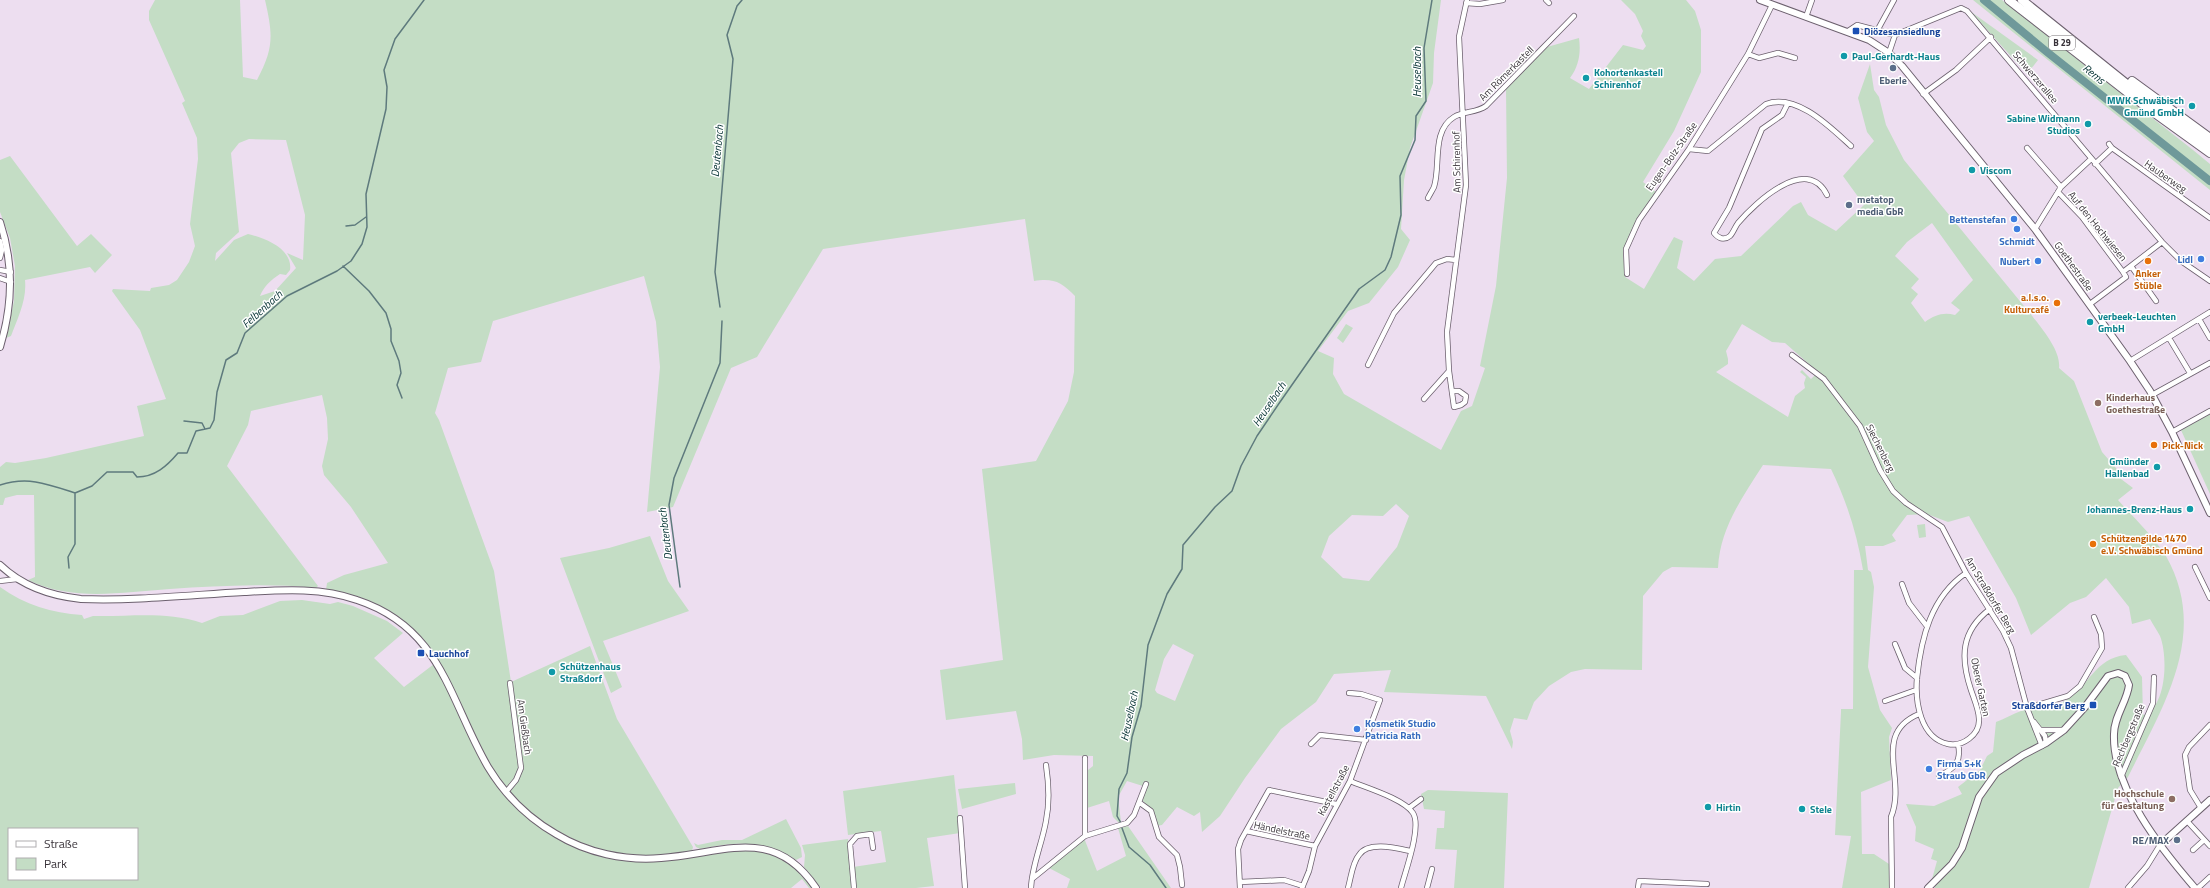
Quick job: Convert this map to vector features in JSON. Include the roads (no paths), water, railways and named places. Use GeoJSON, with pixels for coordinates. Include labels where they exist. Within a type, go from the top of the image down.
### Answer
{"type":"FeatureCollection","features":[{"type":"Feature","properties":{"kind":"highway","name":"B 29"},"geometry":{"type":"LineString","coordinates":[[2009,0],[2116,84],[2188,138],[2210,152]]}},
{"type":"Feature","properties":{"kind":"highway","name":"B 29"},"geometry":{"type":"LineString","coordinates":[[2022,0],[2153,105],[2210,146]]}},
{"type":"Feature","properties":{"kind":"highway"},"geometry":{"type":"LineString","coordinates":[[2100,62],[2132,82],[2210,138]]}},
{"type":"Feature","properties":{"kind":"highway"},"geometry":{"type":"LineString","coordinates":[[2188,138],[2210,157]]}},
{"type":"Feature","properties":{"kind":"main road","name":"Goethestraße"},"geometry":{"type":"LineString","coordinates":[[1760,0],[1848,31],[1869,40],[1889,53],[2035,229],[2090,304],[2152,395],[2172,432],[2209,509]]}},
{"type":"Feature","properties":{"kind":"main road"},"geometry":{"type":"LineString","coordinates":[[0,222],[6,243],[11,272],[8,312],[0,347]]}},
{"type":"Feature","properties":{"kind":"main road"},"geometry":{"type":"LineString","coordinates":[[0,565],[16,579],[48,594],[82,599],[297,591],[340,595],[370,605],[396,619],[412,632],[432,655],[454,694],[479,751],[506,792],[535,821],[557,835],[590,850],[623,858],[650,859],[675,857],[727,847],[755,847],[774,851],[790,860],[809,877],[816,888]]}},
{"type":"Feature","properties":{"kind":"main road","name":"Rechbergstraße"},"geometry":{"type":"LineString","coordinates":[[1928,888],[1952,864],[1962,848],[1979,798],[1996,773],[2012,761],[2044,744],[2064,730],[2085,707],[2105,678],[2113,673],[2125,676],[2129,688],[2118,714],[2114,735],[2115,755],[2121,777],[2160,845],[2197,888]]}},
{"type":"Feature","properties":{"kind":"main road"},"geometry":{"type":"LineString","coordinates":[[2160,845],[2210,800]]}},
{"type":"Feature","properties":{"kind":"street"},"geometry":{"type":"LineString","coordinates":[[1466,1],[1480,4],[1503,0]]}},
{"type":"Feature","properties":{"kind":"street"},"geometry":{"type":"LineString","coordinates":[[1806,17],[1812,0]]}},
{"type":"Feature","properties":{"kind":"street"},"geometry":{"type":"LineString","coordinates":[[1877,31],[1894,0]]}},
{"type":"Feature","properties":{"kind":"street","name":"Am Schirenhof"},"geometry":{"type":"LineString","coordinates":[[1453,391],[1449,371],[1447,332],[1466,185],[1464,114],[1459,37],[1466,1]]}},
{"type":"Feature","properties":{"kind":"street","name":"Eugen-Bolz-Straße"},"geometry":{"type":"LineString","coordinates":[[1626,274],[1625,256],[1632,234],[1652,200],[1689,149],[1748,54],[1772,5]]}},
{"type":"Feature","properties":{"kind":"street","name":"Schwerzerallee"},"geometry":{"type":"LineString","coordinates":[[1896,35],[1961,8],[1965,9],[2045,100],[2095,164],[2162,242],[2181,261],[2210,281]]}},
{"type":"Feature","properties":{"kind":"street","name":"Am Römerkastell"},"geometry":{"type":"LineString","coordinates":[[1428,198],[1434,186],[1442,132],[1454,117],[1478,112],[1486,106],[1574,16]]}},
{"type":"Feature","properties":{"kind":"street"},"geometry":{"type":"LineString","coordinates":[[1848,31],[1857,25],[1896,35],[1889,53]]}},
{"type":"Feature","properties":{"kind":"street"},"geometry":{"type":"LineString","coordinates":[[1923,94],[1956,70],[1991,38]]}},
{"type":"Feature","properties":{"kind":"street"},"geometry":{"type":"LineString","coordinates":[[1748,54],[1759,58],[1778,53],[1795,58]]}},
{"type":"Feature","properties":{"kind":"street"},"geometry":{"type":"LineString","coordinates":[[1689,149],[1708,151],[1766,104],[1776,101],[1788,102],[1814,116],[1851,146]]}},
{"type":"Feature","properties":{"kind":"street"},"geometry":{"type":"LineString","coordinates":[[1788,102],[1782,115],[1762,128],[1729,208],[1714,233],[1717,237],[1724,239],[1730,236],[1738,223],[1772,193],[1783,184],[1797,179],[1808,180],[1820,185],[1827,195]]}},
{"type":"Feature","properties":{"kind":"street","name":"Hauberweg"},"geometry":{"type":"LineString","coordinates":[[2095,164],[2110,146],[2210,218]]}},
{"type":"Feature","properties":{"kind":"street","name":"Auf den Hochwiesen"},"geometry":{"type":"LineString","coordinates":[[2027,148],[2082,217],[2123,272]]}},
{"type":"Feature","properties":{"kind":"street"},"geometry":{"type":"LineString","coordinates":[[2035,229],[2059,189],[2091,159]]}},
{"type":"Feature","properties":{"kind":"street"},"geometry":{"type":"LineString","coordinates":[[0,241],[2,250],[0,258]]}},
{"type":"Feature","properties":{"kind":"street"},"geometry":{"type":"LineString","coordinates":[[2090,304],[2126,277],[2123,272],[2162,242]]}},
{"type":"Feature","properties":{"kind":"street"},"geometry":{"type":"LineString","coordinates":[[1368,365],[1389,322],[1436,263],[1447,259],[1456,260]]}},
{"type":"Feature","properties":{"kind":"street"},"geometry":{"type":"LineString","coordinates":[[2131,266],[2156,301]]}},
{"type":"Feature","properties":{"kind":"street"},"geometry":{"type":"LineString","coordinates":[[0,270],[11,272]]}},
{"type":"Feature","properties":{"kind":"street"},"geometry":{"type":"LineString","coordinates":[[0,278],[11,282]]}},
{"type":"Feature","properties":{"kind":"street"},"geometry":{"type":"LineString","coordinates":[[2130,361],[2210,312]]}},
{"type":"Feature","properties":{"kind":"street"},"geometry":{"type":"LineString","coordinates":[[2199,319],[2210,338]]}},
{"type":"Feature","properties":{"kind":"street"},"geometry":{"type":"LineString","coordinates":[[2169,338],[2190,373]]}},
{"type":"Feature","properties":{"kind":"street","name":"Siechenberg"},"geometry":{"type":"LineString","coordinates":[[1792,355],[1824,379],[1860,426],[1880,470],[1894,490],[1906,503],[1942,527]]}},
{"type":"Feature","properties":{"kind":"street"},"geometry":{"type":"LineString","coordinates":[[2152,395],[2210,363]]}},
{"type":"Feature","properties":{"kind":"street"},"geometry":{"type":"LineString","coordinates":[[1424,399],[1449,371]]}},
{"type":"Feature","properties":{"kind":"street"},"geometry":{"type":"LineString","coordinates":[[2172,432],[2210,411]]}},
{"type":"Feature","properties":{"kind":"street","name":"Am Straßdorfer Berg"},"geometry":{"type":"LineString","coordinates":[[1942,527],[1966,572],[2003,631],[2011,648],[2027,708],[2044,744]]}},
{"type":"Feature","properties":{"kind":"street"},"geometry":{"type":"LineString","coordinates":[[2195,567],[2210,598]]}},
{"type":"Feature","properties":{"kind":"street"},"geometry":{"type":"LineString","coordinates":[[1939,776],[1954,768],[1958,762],[1958,744],[1947,744],[1934,737],[1919,714],[1916,690],[1917,678],[1926,625],[1946,591],[1966,572]]}},
{"type":"Feature","properties":{"kind":"street"},"geometry":{"type":"LineString","coordinates":[[0,581],[16,579]]}},
{"type":"Feature","properties":{"kind":"street"},"geometry":{"type":"LineString","coordinates":[[1902,584],[1909,603],[1926,625]]}},
{"type":"Feature","properties":{"kind":"street","name":"Oberer Garten"},"geometry":{"type":"LineString","coordinates":[[1958,744],[1971,737],[1976,731],[1979,721],[1966,671],[1966,642],[1972,626],[1990,610]]}},
{"type":"Feature","properties":{"kind":"street"},"geometry":{"type":"LineString","coordinates":[[2027,708],[2068,696],[2080,686],[2102,648],[2101,634],[2094,617]]}},
{"type":"Feature","properties":{"kind":"street"},"geometry":{"type":"LineString","coordinates":[[1895,644],[1905,668],[1917,678]]}},
{"type":"Feature","properties":{"kind":"street","name":"Rechbergstraße"},"geometry":{"type":"LineString","coordinates":[[2121,777],[2153,703],[2154,677]]}},
{"type":"Feature","properties":{"kind":"street","name":"Am Gießbach"},"geometry":{"type":"LineString","coordinates":[[506,792],[516,780],[521,768],[510,683]]}},
{"type":"Feature","properties":{"kind":"street"},"geometry":{"type":"LineString","coordinates":[[1885,701],[1916,690]]}},
{"type":"Feature","properties":{"kind":"street","name":"Kastellstraße"},"geometry":{"type":"LineString","coordinates":[[1302,887],[1309,871],[1315,846],[1336,804],[1350,781],[1380,700],[1361,694],[1349,693]]}},
{"type":"Feature","properties":{"kind":"street"},"geometry":{"type":"LineString","coordinates":[[1892,888],[1891,816],[1895,806],[1897,790],[1893,742],[1898,729],[1906,719],[1919,714]]}},
{"type":"Feature","properties":{"kind":"street","name":"Am Straßdorfer Berg"},"geometry":{"type":"LineString","coordinates":[[2033,721],[2045,736],[2044,744]]}},
{"type":"Feature","properties":{"kind":"street"},"geometry":{"type":"LineString","coordinates":[[2201,808],[2190,790],[2185,755],[2189,746],[2210,725]]}},
{"type":"Feature","properties":{"kind":"street"},"geometry":{"type":"LineString","coordinates":[[2041,730],[2064,730]]}},
{"type":"Feature","properties":{"kind":"street"},"geometry":{"type":"LineString","coordinates":[[1311,744],[1320,735],[1366,740]]}},
{"type":"Feature","properties":{"kind":"street"},"geometry":{"type":"LineString","coordinates":[[1085,758],[1085,836]]}},
{"type":"Feature","properties":{"kind":"street"},"geometry":{"type":"LineString","coordinates":[[1031,888],[1049,806],[1049,785],[1046,765]]}},
{"type":"Feature","properties":{"kind":"street"},"geometry":{"type":"LineString","coordinates":[[1350,781],[1392,798],[1409,808],[1413,813],[1416,823],[1400,888]]}},
{"type":"Feature","properties":{"kind":"street"},"geometry":{"type":"LineString","coordinates":[[1032,879],[1085,836],[1127,823],[1134,815],[1140,803],[1146,784]]}},
{"type":"Feature","properties":{"kind":"street"},"geometry":{"type":"LineString","coordinates":[[1240,888],[1238,849],[1246,831],[1269,790],[1336,804]]}},
{"type":"Feature","properties":{"kind":"street"},"geometry":{"type":"LineString","coordinates":[[1409,808],[1421,799]]}},
{"type":"Feature","properties":{"kind":"street"},"geometry":{"type":"LineString","coordinates":[[1140,803],[1152,811],[1159,837],[1176,855],[1180,867],[1182,885]]}},
{"type":"Feature","properties":{"kind":"street"},"geometry":{"type":"LineString","coordinates":[[960,818],[965,888]]}},
{"type":"Feature","properties":{"kind":"street"},"geometry":{"type":"LineString","coordinates":[[2187,821],[2210,846]]}},
{"type":"Feature","properties":{"kind":"street","name":"Händelstraße"},"geometry":{"type":"LineString","coordinates":[[1246,831],[1315,846]]}},
{"type":"Feature","properties":{"kind":"street"},"geometry":{"type":"LineString","coordinates":[[854,888],[850,844],[857,836],[871,834],[873,848]]}},
{"type":"Feature","properties":{"kind":"street"},"geometry":{"type":"LineString","coordinates":[[2193,850],[2204,840]]}},
{"type":"Feature","properties":{"kind":"street"},"geometry":{"type":"LineString","coordinates":[[2128,888],[2147,866],[2160,845]]}},
{"type":"Feature","properties":{"kind":"street"},"geometry":{"type":"LineString","coordinates":[[1348,888],[1358,855],[1367,848],[1396,848],[1410,851]]}},
{"type":"Feature","properties":{"kind":"street"},"geometry":{"type":"LineString","coordinates":[[1427,888],[1432,869]]}},
{"type":"Feature","properties":{"kind":"street"},"geometry":{"type":"LineString","coordinates":[[2197,888],[2210,878]]}},
{"type":"Feature","properties":{"kind":"street"},"geometry":{"type":"LineString","coordinates":[[1240,882],[1284,880],[1302,887]]}},
{"type":"Feature","properties":{"kind":"street"},"geometry":{"type":"LineString","coordinates":[[1638,888],[1638,881],[1707,884]]}},
{"type":"Feature","properties":{"kind":"waterway","name":"Felbenbach"},"geometry":{"type":"LineString","coordinates":[[0,485],[10,482],[29,481],[47,484],[75,493],[92,486],[107,472],[133,472],[137,477],[143,477],[160,470],[178,453],[187,453],[196,431],[210,428],[214,420],[217,392],[226,360],[237,353],[245,333],[287,296],[337,271],[351,261],[362,244],[367,227],[366,194],[386,109],[387,87],[384,70],[395,39],[424,0]]}},
{"type":"Feature","properties":{"kind":"waterway","name":"Deutenbach"},"geometry":{"type":"LineString","coordinates":[[720,307],[715,272],[733,59],[727,35],[737,6],[742,0]]}},
{"type":"Feature","properties":{"kind":"waterway","name":"Heuselbach"},"geometry":{"type":"LineString","coordinates":[[1121,823],[1117,816],[1119,789],[1127,773],[1132,737],[1141,706],[1148,645],[1167,594],[1182,569],[1183,545],[1215,507],[1232,491],[1241,466],[1257,436],[1280,402],[1359,289],[1385,270],[1391,257],[1401,215],[1400,176],[1415,140],[1416,116],[1426,101],[1424,48],[1432,0]]}},
{"type":"Feature","properties":{"kind":"waterway","name":"Rems"},"geometry":{"type":"LineString","coordinates":[[1984,0],[2047,52],[2210,181]]}},
{"type":"Feature","properties":{"kind":"waterway"},"geometry":{"type":"LineString","coordinates":[[346,226],[355,225],[366,217]]}},
{"type":"Feature","properties":{"kind":"waterway"},"geometry":{"type":"LineString","coordinates":[[343,266],[369,291],[386,313],[391,329],[391,341],[399,361],[401,373],[397,385],[402,398]]}},
{"type":"Feature","properties":{"kind":"waterway","name":"Deutenbach"},"geometry":{"type":"LineString","coordinates":[[680,587],[669,505],[674,478],[720,363],[722,321]]}},
{"type":"Feature","properties":{"kind":"waterway"},"geometry":{"type":"LineString","coordinates":[[184,421],[202,423],[205,429]]}},
{"type":"Feature","properties":{"kind":"waterway"},"geometry":{"type":"LineString","coordinates":[[69,568],[68,557],[75,544],[75,493]]}},
{"type":"Feature","properties":{"kind":"waterway","name":"Heuselbach"},"geometry":{"type":"LineString","coordinates":[[1122,828],[1129,847],[1150,865],[1166,888]]}},
{"type":"Feature","properties":{"kind":"place","name":"Diözesansiedlung"},"geometry":{"type":"Point","coordinates":[1856,31]}},
{"type":"Feature","properties":{"kind":"place","name":"Paul-Gerhardt-Haus"},"geometry":{"type":"Point","coordinates":[1844,56]}},
{"type":"Feature","properties":{"kind":"place","name":"Eberle"},"geometry":{"type":"Point","coordinates":[1893,68]}},
{"type":"Feature","properties":{"kind":"place","name":"Kohortenkastell Schirenhof"},"geometry":{"type":"Point","coordinates":[1586,78]}},
{"type":"Feature","properties":{"kind":"place","name":"MWK Schwäbisch Gmünd GmbH"},"geometry":{"type":"Point","coordinates":[2192,106]}},
{"type":"Feature","properties":{"kind":"place","name":"Sabine Widmann Studios"},"geometry":{"type":"Point","coordinates":[2088,124]}},
{"type":"Feature","properties":{"kind":"place","name":"Viscom"},"geometry":{"type":"Point","coordinates":[1972,170]}},
{"type":"Feature","properties":{"kind":"place","name":"metatop media GbR"},"geometry":{"type":"Point","coordinates":[1849,205]}},
{"type":"Feature","properties":{"kind":"place","name":"Bettenstefan"},"geometry":{"type":"Point","coordinates":[2014,219]}},
{"type":"Feature","properties":{"kind":"place","name":"Schmidt"},"geometry":{"type":"Point","coordinates":[2017,229]}},
{"type":"Feature","properties":{"kind":"place","name":"Lidl"},"geometry":{"type":"Point","coordinates":[2201,259]}},
{"type":"Feature","properties":{"kind":"place","name":"Nubert"},"geometry":{"type":"Point","coordinates":[2038,261]}},
{"type":"Feature","properties":{"kind":"place","name":"Anker Stüble"},"geometry":{"type":"Point","coordinates":[2148,261]}},
{"type":"Feature","properties":{"kind":"place","name":"a.l.s.o. Kulturcafé"},"geometry":{"type":"Point","coordinates":[2057,303]}},
{"type":"Feature","properties":{"kind":"place","name":"verbeek-Leuchten GmbH"},"geometry":{"type":"Point","coordinates":[2090,322]}},
{"type":"Feature","properties":{"kind":"place","name":"Kinderhaus Goethestraße"},"geometry":{"type":"Point","coordinates":[2098,403]}},
{"type":"Feature","properties":{"kind":"place","name":"Pick-Nick"},"geometry":{"type":"Point","coordinates":[2154,445]}},
{"type":"Feature","properties":{"kind":"place","name":"Gmünder Hallenbad"},"geometry":{"type":"Point","coordinates":[2157,467]}},
{"type":"Feature","properties":{"kind":"place","name":"Johannes-Brenz-Haus"},"geometry":{"type":"Point","coordinates":[2190,509]}},
{"type":"Feature","properties":{"kind":"place","name":"Schützengilde 1470 e.V. Schwäbisch Gmünd"},"geometry":{"type":"Point","coordinates":[2093,544]}},
{"type":"Feature","properties":{"kind":"place","name":"Lauchhof"},"geometry":{"type":"Point","coordinates":[421,653]}},
{"type":"Feature","properties":{"kind":"place","name":"Schützenhaus Straßdorf"},"geometry":{"type":"Point","coordinates":[552,672]}},
{"type":"Feature","properties":{"kind":"place","name":"Straßdorfer Berg"},"geometry":{"type":"Point","coordinates":[2093,705]}},
{"type":"Feature","properties":{"kind":"place","name":"Kosmetik Studio Patricia Rath"},"geometry":{"type":"Point","coordinates":[1357,729]}},
{"type":"Feature","properties":{"kind":"place","name":"Firma S+K Straub GbR"},"geometry":{"type":"Point","coordinates":[1929,769]}},
{"type":"Feature","properties":{"kind":"place","name":"Hochschule für Gestaltung"},"geometry":{"type":"Point","coordinates":[2172,799]}},
{"type":"Feature","properties":{"kind":"place","name":"Hirtin"},"geometry":{"type":"Point","coordinates":[1708,807]}},
{"type":"Feature","properties":{"kind":"place","name":"Stele"},"geometry":{"type":"Point","coordinates":[1802,809]}},
{"type":"Feature","properties":{"kind":"place","name":"RE/MAX"},"geometry":{"type":"Point","coordinates":[2177,840]}}]}
